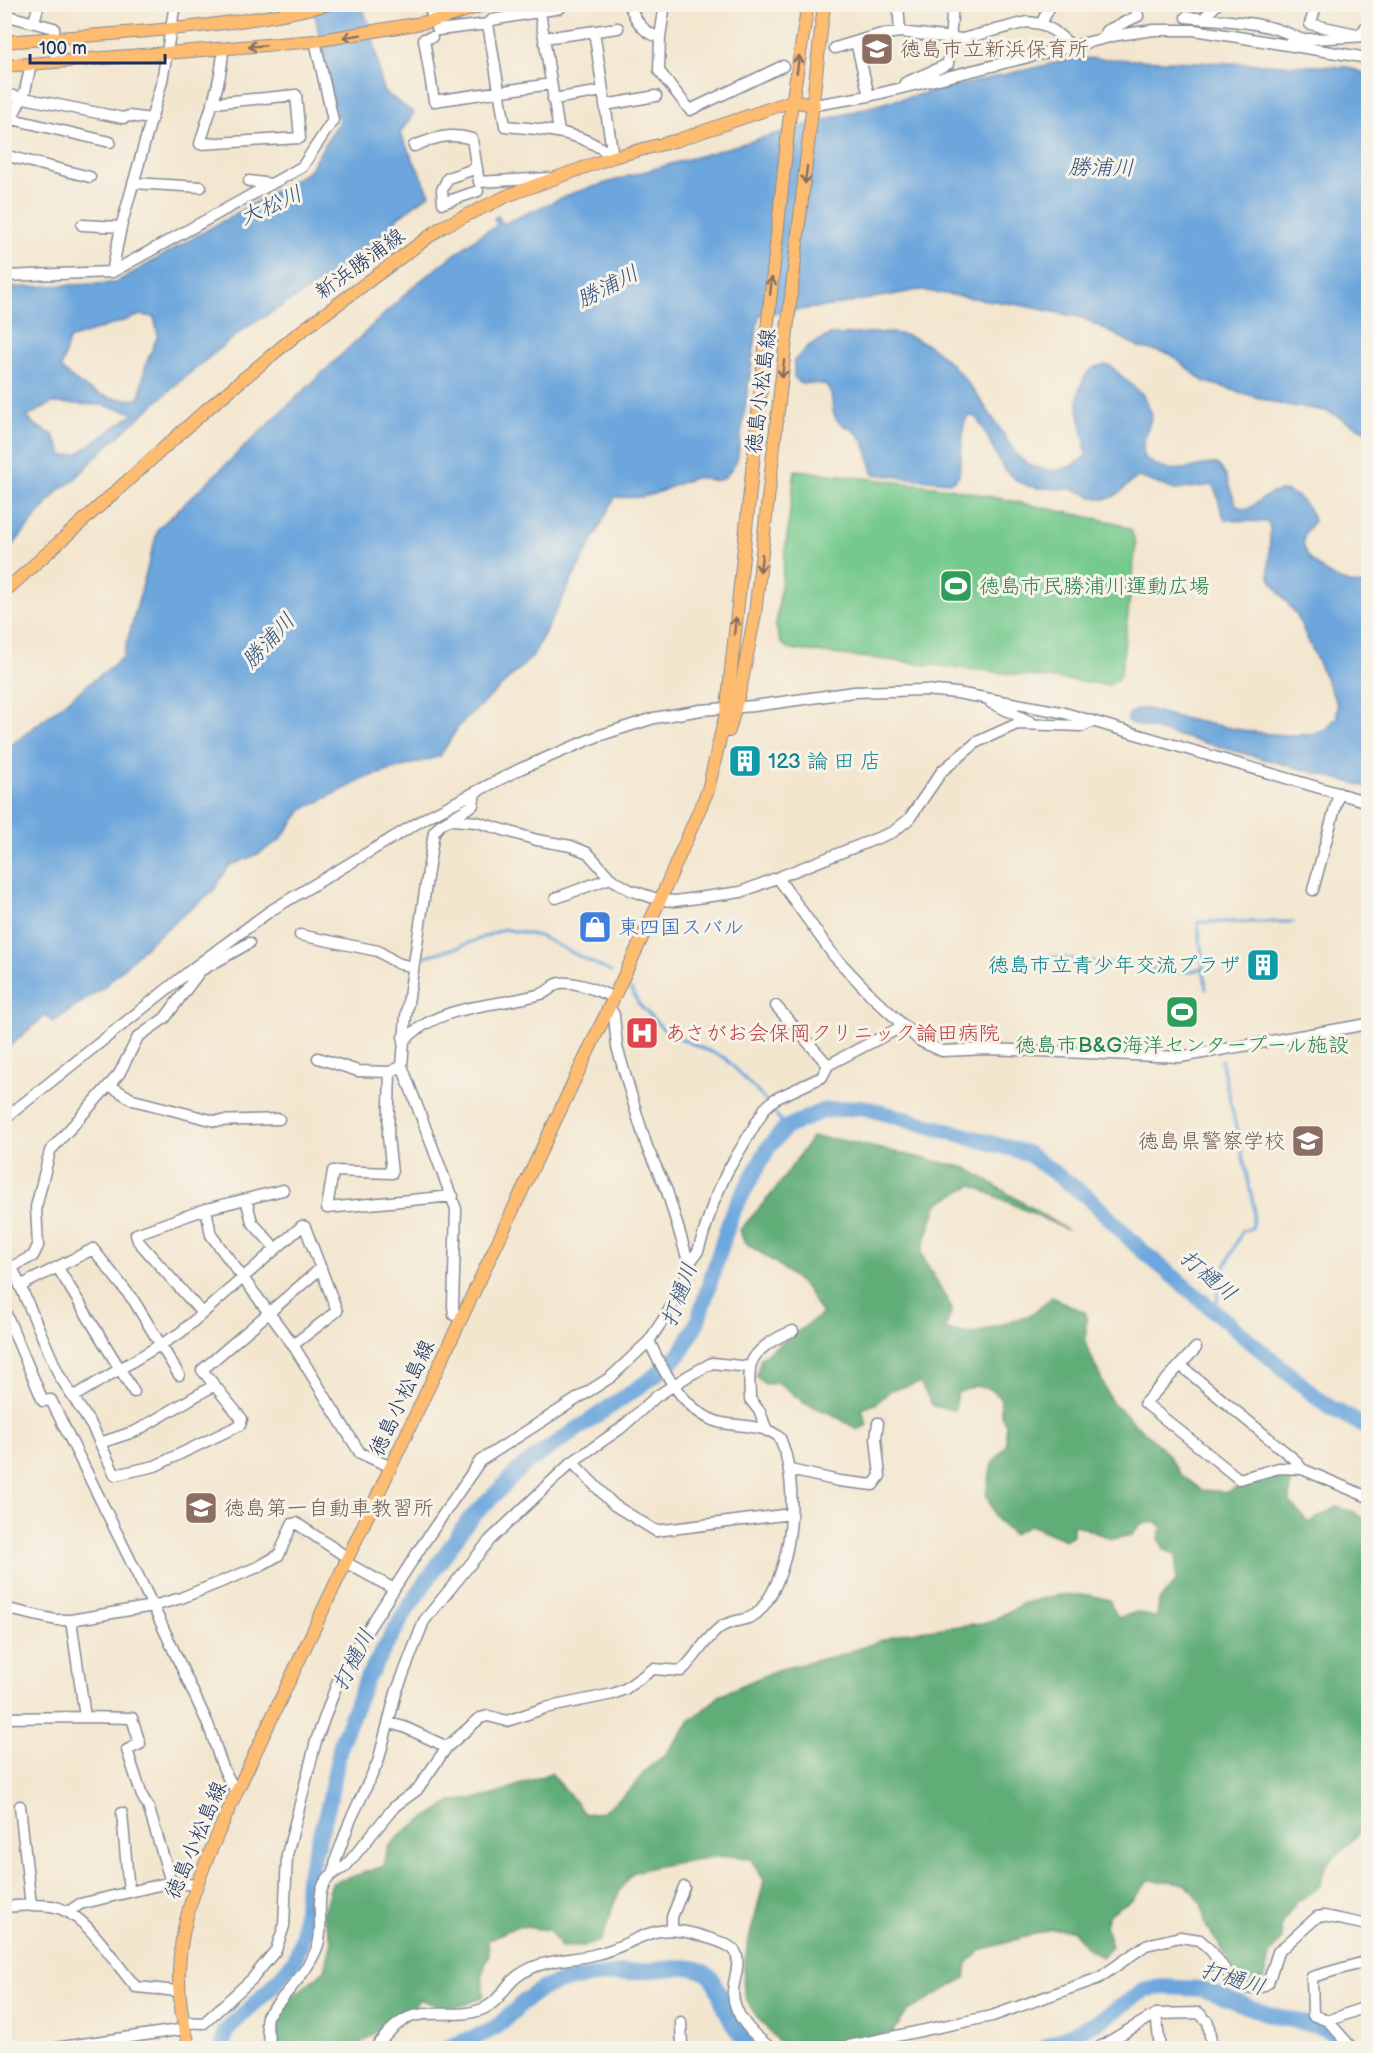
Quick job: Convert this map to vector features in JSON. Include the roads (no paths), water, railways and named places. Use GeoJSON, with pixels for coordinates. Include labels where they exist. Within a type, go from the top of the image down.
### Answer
{"type":"FeatureCollection","features":[{"type":"Feature","properties":{"kind":"main road"},"geometry":{"type":"LineString","coordinates":[[4,42],[170,29],[330,4]]}},
{"type":"Feature","properties":{"kind":"main road"},"geometry":{"type":"LineString","coordinates":[[4,66],[316,41],[433,21],[487,4]]}},
{"type":"Feature","properties":{"kind":"main road","name":"徳島小松島線"},"geometry":{"type":"LineString","coordinates":[[190,2049],[179,1991],[184,1922],[195,1885],[346,1560],[660,900],[702,807],[712,777],[735,685],[789,122],[808,4]]}},
{"type":"Feature","properties":{"kind":"main road","name":"徳島小松島線"},"geometry":{"type":"LineString","coordinates":[[735,685],[755,614],[824,4]]}},
{"type":"Feature","properties":{"kind":"main road","name":"新浜勝浦線"},"geometry":{"type":"LineString","coordinates":[[4,592],[206,410],[296,335],[442,227],[552,178],[678,140],[792,101],[813,111]]}},
{"type":"Feature","properties":{"kind":"street"},"geometry":{"type":"LineString","coordinates":[[34,21],[39,4]]}},
{"type":"Feature","properties":{"kind":"street"},"geometry":{"type":"LineString","coordinates":[[112,272],[121,227],[167,53],[175,4]]}},
{"type":"Feature","properties":{"kind":"street"},"geometry":{"type":"LineString","coordinates":[[428,4],[438,30],[488,24],[492,20],[560,8]]}},
{"type":"Feature","properties":{"kind":"street"},"geometry":{"type":"LineString","coordinates":[[629,4],[638,24],[653,36],[660,37]]}},
{"type":"Feature","properties":{"kind":"street"},"geometry":{"type":"LineString","coordinates":[[665,4],[660,37],[660,75],[690,110],[783,66]]}},
{"type":"Feature","properties":{"kind":"street"},"geometry":{"type":"LineString","coordinates":[[898,4],[900,32]]}},
{"type":"Feature","properties":{"kind":"street"},"geometry":{"type":"LineString","coordinates":[[903,88],[906,81],[948,64],[953,4]]}},
{"type":"Feature","properties":{"kind":"street"},"geometry":{"type":"LineString","coordinates":[[1041,24],[1051,4]]}},
{"type":"Feature","properties":{"kind":"street"},"geometry":{"type":"LineString","coordinates":[[1105,38],[1106,31],[1138,16],[1135,4]]}},
{"type":"Feature","properties":{"kind":"street"},"geometry":{"type":"LineString","coordinates":[[1203,19],[1217,4]]}},
{"type":"Feature","properties":{"kind":"street"},"geometry":{"type":"LineString","coordinates":[[1317,4],[1310,24],[1365,36]]}},
{"type":"Feature","properties":{"kind":"street"},"geometry":{"type":"LineString","coordinates":[[540,12],[558,132]]}},
{"type":"Feature","properties":{"kind":"street"},"geometry":{"type":"LineString","coordinates":[[4,15],[54,28],[56,62]]}},
{"type":"Feature","properties":{"kind":"street"},"geometry":{"type":"LineString","coordinates":[[1186,17],[1263,25],[1283,30],[1298,38]]}},
{"type":"Feature","properties":{"kind":"street"},"geometry":{"type":"LineString","coordinates":[[835,48],[878,34],[900,32],[962,39],[1027,22],[1041,24],[1054,31],[1072,46]]}},
{"type":"Feature","properties":{"kind":"street"},"geometry":{"type":"LineString","coordinates":[[1365,36],[1368,23]]}},
{"type":"Feature","properties":{"kind":"street"},"geometry":{"type":"LineString","coordinates":[[488,24],[505,126],[558,132],[597,146],[613,158]]}},
{"type":"Feature","properties":{"kind":"street"},"geometry":{"type":"LineString","coordinates":[[544,38],[618,28]]}},
{"type":"Feature","properties":{"kind":"street"},"geometry":{"type":"LineString","coordinates":[[813,111],[1105,38],[1174,29],[1368,58]]}},
{"type":"Feature","properties":{"kind":"street"},"geometry":{"type":"LineString","coordinates":[[594,31],[613,158]]}},
{"type":"Feature","properties":{"kind":"street"},"geometry":{"type":"LineString","coordinates":[[1279,43],[1298,38],[1365,36]]}},
{"type":"Feature","properties":{"kind":"street"},"geometry":{"type":"LineString","coordinates":[[432,37],[424,39],[434,101],[551,84]]}},
{"type":"Feature","properties":{"kind":"street"},"geometry":{"type":"LineString","coordinates":[[4,276],[112,272],[302,167],[333,120],[316,41]]}},
{"type":"Feature","properties":{"kind":"street"},"geometry":{"type":"LineString","coordinates":[[856,42],[869,96]]}},
{"type":"Feature","properties":{"kind":"street"},"geometry":{"type":"LineString","coordinates":[[212,103],[296,95],[300,138],[200,144],[212,103],[222,69],[223,49]]}},
{"type":"Feature","properties":{"kind":"street"},"geometry":{"type":"LineString","coordinates":[[4,134],[22,97],[31,64]]}},
{"type":"Feature","properties":{"kind":"street"},"geometry":{"type":"LineString","coordinates":[[553,99],[603,91]]}},
{"type":"Feature","properties":{"kind":"street"},"geometry":{"type":"LineString","coordinates":[[4,94],[123,118],[129,116],[151,119]]}},
{"type":"Feature","properties":{"kind":"street"},"geometry":{"type":"LineString","coordinates":[[605,105],[656,96]]}},
{"type":"Feature","properties":{"kind":"street"},"geometry":{"type":"LineString","coordinates":[[9,121],[110,142]]}},
{"type":"Feature","properties":{"kind":"street"},"geometry":{"type":"LineString","coordinates":[[414,146],[438,137],[454,135],[472,140],[478,186],[487,205]]}},
{"type":"Feature","properties":{"kind":"street"},"geometry":{"type":"LineString","coordinates":[[4,155],[91,178]]}},
{"type":"Feature","properties":{"kind":"street"},"geometry":{"type":"LineString","coordinates":[[477,168],[448,178],[442,190],[443,203],[478,186],[552,178]]}},
{"type":"Feature","properties":{"kind":"street"},"geometry":{"type":"LineString","coordinates":[[249,181],[271,184]]}},
{"type":"Feature","properties":{"kind":"street"},"geometry":{"type":"LineString","coordinates":[[133,183],[201,187]]}},
{"type":"Feature","properties":{"kind":"street"},"geometry":{"type":"LineString","coordinates":[[82,225],[121,227]]}},
{"type":"Feature","properties":{"kind":"street"},"geometry":{"type":"LineString","coordinates":[[4,1119],[270,911],[416,826],[520,769],[598,736],[673,714],[854,692],[925,690],[980,696],[1031,705],[1368,802]]}},
{"type":"Feature","properties":{"kind":"street"},"geometry":{"type":"LineString","coordinates":[[980,696],[1031,722]]}},
{"type":"Feature","properties":{"kind":"street"},"geometry":{"type":"LineString","coordinates":[[452,820],[477,822],[537,840],[571,846],[594,858],[610,878],[630,891],[660,900],[730,895],[893,832],[909,819],[942,771],[963,751],[1017,724],[1031,722],[1083,726],[1091,722]]}},
{"type":"Feature","properties":{"kind":"street"},"geometry":{"type":"LineString","coordinates":[[416,826],[440,825],[452,820],[473,805],[475,793]]}},
{"type":"Feature","properties":{"kind":"street"},"geometry":{"type":"LineString","coordinates":[[1313,890],[1339,794]]}},
{"type":"Feature","properties":{"kind":"street"},"geometry":{"type":"LineString","coordinates":[[440,825],[431,841],[402,1066],[456,1209],[453,1306],[454,1315],[461,1318]]}},
{"type":"Feature","properties":{"kind":"street"},"geometry":{"type":"LineString","coordinates":[[556,898],[610,878]]}},
{"type":"Feature","properties":{"kind":"street"},"geometry":{"type":"LineString","coordinates":[[778,878],[834,956],[920,1041],[942,1051],[989,1049],[1156,1058],[1197,1055],[1368,1024]]}},
{"type":"Feature","properties":{"kind":"street"},"geometry":{"type":"LineString","coordinates":[[300,936],[378,951],[397,963],[413,967]]}},
{"type":"Feature","properties":{"kind":"street"},"geometry":{"type":"LineString","coordinates":[[249,943],[198,968],[165,1018],[138,1037],[124,1066],[50,1152],[36,1207],[38,1246],[33,1256],[8,1269],[20,1286],[53,1362],[100,1443],[115,1475],[155,1466],[240,1425],[242,1419],[202,1370],[321,1268]]}},
{"type":"Feature","properties":{"kind":"street"},"geometry":{"type":"LineString","coordinates":[[55,2049],[204,2023],[252,1979],[276,1950],[284,1926],[287,1855],[316,1741],[342,1670],[480,1461],[611,1377],[650,1344],[688,1273],[689,1264],[667,1191],[640,1125],[618,1047],[611,1001],[577,984],[559,983],[542,994],[442,1016],[418,1026],[408,1037],[404,1037]]}},
{"type":"Feature","properties":{"kind":"street"},"geometry":{"type":"LineString","coordinates":[[776,1006],[828,1065]]}},
{"type":"Feature","properties":{"kind":"street"},"geometry":{"type":"LineString","coordinates":[[689,1264],[698,1251],[710,1212],[727,1172],[765,1108],[775,1099],[822,1077],[828,1065],[903,1026]]}},
{"type":"Feature","properties":{"kind":"street"},"geometry":{"type":"LineString","coordinates":[[318,1058],[358,1071],[390,1072],[402,1066]]}},
{"type":"Feature","properties":{"kind":"street"},"geometry":{"type":"LineString","coordinates":[[390,1072],[388,1131],[393,1173],[333,1171],[327,1208],[453,1197]]}},
{"type":"Feature","properties":{"kind":"street"},"geometry":{"type":"LineString","coordinates":[[109,1085],[133,1100],[215,1121],[279,1119]]}},
{"type":"Feature","properties":{"kind":"street"},"geometry":{"type":"LineString","coordinates":[[202,1313],[138,1241],[136,1234],[206,1209],[283,1190]]}},
{"type":"Feature","properties":{"kind":"street"},"geometry":{"type":"LineString","coordinates":[[246,1199],[252,1222],[276,1249]]}},
{"type":"Feature","properties":{"kind":"street"},"geometry":{"type":"LineString","coordinates":[[206,1209],[211,1235],[293,1345],[360,1453],[391,1467]]}},
{"type":"Feature","properties":{"kind":"street"},"geometry":{"type":"LineString","coordinates":[[73,1397],[180,1333],[302,1226],[305,1227],[337,1311],[293,1345]]}},
{"type":"Feature","properties":{"kind":"street"},"geometry":{"type":"LineString","coordinates":[[20,1286],[93,1249],[134,1301],[179,1375]]}},
{"type":"Feature","properties":{"kind":"street"},"geometry":{"type":"LineString","coordinates":[[58,1268],[134,1392]]}},
{"type":"Feature","properties":{"kind":"street"},"geometry":{"type":"LineString","coordinates":[[4,1310],[43,1401],[51,1400],[153,1606],[211,1731],[214,1746],[231,1784],[237,1791]]}},
{"type":"Feature","properties":{"kind":"street"},"geometry":{"type":"LineString","coordinates":[[767,1431],[760,1412],[750,1399],[750,1367],[752,1361],[766,1347],[781,1336],[793,1331]]}},
{"type":"Feature","properties":{"kind":"street"},"geometry":{"type":"LineString","coordinates":[[334,1871],[345,1867],[395,1806],[411,1797],[447,1747],[480,1718],[488,1716],[507,1721],[545,1708],[613,1694],[625,1689],[653,1669],[681,1671],[720,1627],[750,1619],[763,1607],[782,1575],[791,1514],[790,1470],[780,1438],[767,1431],[707,1417],[673,1383],[650,1344]]}},
{"type":"Feature","properties":{"kind":"street"},"geometry":{"type":"LineString","coordinates":[[1196,1348],[1145,1403],[1239,1479],[1279,1468],[1302,1469],[1368,1497]]}},
{"type":"Feature","properties":{"kind":"street"},"geometry":{"type":"LineString","coordinates":[[271,2049],[266,2023],[267,2016],[297,1982],[316,1949],[319,1938],[320,1892],[334,1871],[350,1821],[378,1762],[396,1693],[417,1638],[431,1610],[460,1580],[490,1540],[572,1462],[621,1429],[673,1383],[712,1363],[750,1367]]}},
{"type":"Feature","properties":{"kind":"street"},"geometry":{"type":"LineString","coordinates":[[1180,1365],[1295,1460],[1302,1469]]}},
{"type":"Feature","properties":{"kind":"street"},"geometry":{"type":"LineString","coordinates":[[100,1443],[142,1428],[213,1386]]}},
{"type":"Feature","properties":{"kind":"street"},"geometry":{"type":"LineString","coordinates":[[790,1470],[839,1481],[873,1485],[880,1476],[876,1438],[878,1423]]}},
{"type":"Feature","properties":{"kind":"street"},"geometry":{"type":"LineString","coordinates":[[572,1462],[614,1505],[656,1531],[791,1514]]}},
{"type":"Feature","properties":{"kind":"street"},"geometry":{"type":"LineString","coordinates":[[4,1608],[56,1620],[71,1620],[153,1606],[219,1584],[274,1559],[284,1548],[292,1524],[296,1523],[346,1560],[394,1589]]}},
{"type":"Feature","properties":{"kind":"street"},"geometry":{"type":"LineString","coordinates":[[71,1620],[85,1717]]}},
{"type":"Feature","properties":{"kind":"street"},"geometry":{"type":"LineString","coordinates":[[4,1718],[85,1717],[135,1721],[140,1744],[127,1750],[148,1806],[171,1882]]}},
{"type":"Feature","properties":{"kind":"street"},"geometry":{"type":"LineString","coordinates":[[389,1723],[404,1727],[447,1747]]}},
{"type":"Feature","properties":{"kind":"street"},"geometry":{"type":"LineString","coordinates":[[20,1806],[31,1906]]}},
{"type":"Feature","properties":{"kind":"street"},"geometry":{"type":"LineString","coordinates":[[122,1813],[129,1893]]}},
{"type":"Feature","properties":{"kind":"street"},"geometry":{"type":"LineString","coordinates":[[68,1912],[80,1904],[171,1882],[195,1885]]}},
{"type":"Feature","properties":{"kind":"street"},"geometry":{"type":"LineString","coordinates":[[672,1929],[672,1917],[684,1887]]}},
{"type":"Feature","properties":{"kind":"street"},"geometry":{"type":"LineString","coordinates":[[4,1907],[52,1906],[68,1912],[85,1925],[136,1987],[179,1991]]}},
{"type":"Feature","properties":{"kind":"street"},"geometry":{"type":"LineString","coordinates":[[839,2049],[992,2016],[1099,1978],[1146,1945],[1180,1937],[1200,1940],[1212,1952],[1234,1983],[1245,1988],[1258,1988],[1268,1983],[1278,1952],[1317,1917],[1324,1916],[1368,1925]]}},
{"type":"Feature","properties":{"kind":"street"},"geometry":{"type":"LineString","coordinates":[[375,2049],[403,2020],[429,2013],[458,2016],[485,2008],[500,1997],[517,1976],[542,1962],[591,1956],[656,1930],[672,1929],[724,1944],[734,1950],[737,1958],[733,1994],[739,2014],[759,2040],[771,2049]]}},
{"type":"Feature","properties":{"kind":"street"},"geometry":{"type":"LineString","coordinates":[[1352,2049],[1328,2021],[1313,2015],[1312,1977],[1368,1961]]}},
{"type":"Feature","properties":{"kind":"street"},"geometry":{"type":"LineString","coordinates":[[1328,2021],[1368,2006]]}},
{"type":"Feature","properties":{"kind":"street"},"geometry":{"type":"LineString","coordinates":[[1098,2049],[1110,2045],[1156,2014],[1199,2013],[1208,2022],[1212,2049]]}},
{"type":"Feature","properties":{"kind":"street"},"geometry":{"type":"LineString","coordinates":[[1156,2014],[1160,2049]]}},
{"type":"Feature","properties":{"kind":"street"},"geometry":{"type":"LineString","coordinates":[[681,2022],[682,2049]]}},
{"type":"Feature","properties":{"kind":"water","name":"大松川"},"geometry":{"type":"Polygon","coordinates":[[[313,5],[362,5],[374,42],[383,91],[414,113],[400,133],[430,194],[398,217],[390,228],[323,281],[244,329],[186,376],[106,447],[74,480],[57,492],[5,555],[5,545],[13,538],[4,531],[5,288],[115,283],[308,172],[339,121],[339,116],[336,116],[313,5]],[[141,315],[69,339],[61,369],[96,393],[116,399],[139,399],[146,364],[158,335],[154,317],[141,315]],[[52,403],[27,417],[33,424],[53,435],[64,456],[77,454],[135,413],[101,405],[52,403]]]}},
{"type":"Feature","properties":{"kind":"water","name":"勝浦川"},"geometry":{"type":"Polygon","coordinates":[[[1076,58],[1348,67],[1368,75],[1368,432],[1327,411],[1279,404],[1203,381],[1170,354],[1141,348],[1083,318],[1020,305],[919,290],[830,306],[759,315],[737,461],[730,472],[719,480],[691,479],[647,496],[615,497],[532,657],[458,727],[440,756],[368,777],[302,810],[280,840],[258,854],[229,866],[214,890],[149,943],[104,987],[53,1022],[46,1015],[5,1050],[5,750],[123,657],[158,529],[416,284],[483,233],[497,226],[494,218],[498,216],[503,224],[573,193],[643,172],[887,102],[1076,58]]]}},
{"type":"Feature","properties":{"kind":"water"},"geometry":{"type":"Polygon","coordinates":[[[886,333],[904,335],[922,341],[938,352],[969,384],[1016,454],[1032,466],[1050,470],[1069,467],[1086,456],[1078,407],[1080,387],[1092,369],[1109,365],[1142,394],[1152,414],[1143,445],[1143,456],[1153,464],[1171,470],[1217,464],[1227,479],[1238,507],[1248,509],[1265,496],[1279,491],[1292,494],[1304,503],[1314,521],[1304,537],[1304,546],[1316,565],[1337,579],[1348,583],[1368,583],[1368,787],[1127,722],[1129,714],[1145,709],[1227,727],[1293,735],[1311,734],[1324,730],[1337,717],[1337,704],[1296,614],[1269,575],[1270,528],[1267,522],[1226,520],[1212,485],[1175,490],[1139,477],[1118,494],[1104,499],[1071,489],[1032,487],[1017,481],[1004,469],[984,430],[974,416],[967,417],[964,424],[959,475],[955,480],[949,482],[873,474],[867,450],[858,434],[834,416],[829,388],[825,384],[800,383],[794,377],[794,361],[808,346],[830,335],[886,333]]]}},
{"type":"Feature","properties":{"kind":"waterway"},"geometry":{"type":"LineString","coordinates":[[1206,989],[1198,922],[1293,922]]}},
{"type":"Feature","properties":{"kind":"waterway"},"geometry":{"type":"LineString","coordinates":[[418,958],[459,947],[504,929],[539,936],[611,972]]}},
{"type":"Feature","properties":{"kind":"waterway"},"geometry":{"type":"LineString","coordinates":[[1049,956],[1171,971],[1188,972],[1202,968]]}},
{"type":"Feature","properties":{"kind":"waterway"},"geometry":{"type":"LineString","coordinates":[[631,989],[638,1003],[667,1033],[725,1058],[767,1102]]}},
{"type":"Feature","properties":{"kind":"waterway"},"geometry":{"type":"LineString","coordinates":[[1216,1311],[1219,1280],[1242,1231],[1252,1228],[1254,1207],[1221,1060]]}},
{"type":"Feature","properties":{"kind":"waterway"},"geometry":{"type":"LineString","coordinates":[[771,1107],[785,1128]]}},
{"type":"Feature","properties":{"kind":"waterway","name":"打樋川"},"geometry":{"type":"LineString","coordinates":[[223,2048],[225,2031],[269,1990],[295,1960],[303,1936],[307,1879],[328,1807],[341,1743],[366,1680],[406,1611],[468,1521],[523,1466],[652,1378],[680,1354],[697,1323],[732,1213],[768,1148],[785,1128],[822,1111],[862,1107],[1027,1153],[1088,1197],[1138,1247],[1326,1405],[1368,1428]]}},
{"type":"Feature","properties":{"kind":"waterway","name":"打樋川"},"geometry":{"type":"LineString","coordinates":[[447,2048],[484,2034],[506,2019],[534,1994],[554,1985],[610,1974],[686,1967],[697,1969],[711,1978],[734,2026],[752,2048]]}},
{"type":"Feature","properties":{"kind":"waterway","name":"打樋川"},"geometry":{"type":"LineString","coordinates":[[1043,2048],[1101,2020],[1146,1989],[1164,1987],[1203,1989],[1268,2014],[1329,2030],[1343,2048]]}},
{"type":"Feature","properties":{"kind":"place","name":"徳島市立新浜保育所"},"geometry":{"type":"Point","coordinates":[877,49]}},
{"type":"Feature","properties":{"kind":"place","name":"徳島市民勝浦川運動広場"},"geometry":{"type":"Point","coordinates":[956,586]}},
{"type":"Feature","properties":{"kind":"place","name":"123 論 田 店"},"geometry":{"type":"Point","coordinates":[745,761]}},
{"type":"Feature","properties":{"kind":"place","name":"東四国スバル"},"geometry":{"type":"Point","coordinates":[595,927]}},
{"type":"Feature","properties":{"kind":"place","name":"徳島市立青少年交流プラザ"},"geometry":{"type":"Point","coordinates":[1263,965]}},
{"type":"Feature","properties":{"kind":"place","name":"徳島市B&G海洋センタープール施設"},"geometry":{"type":"Point","coordinates":[1182,1012]}},
{"type":"Feature","properties":{"kind":"place","name":"あさがお会保岡クリニック論田病院"},"geometry":{"type":"Point","coordinates":[642,1033]}},
{"type":"Feature","properties":{"kind":"place","name":"徳島県警察学校"},"geometry":{"type":"Point","coordinates":[1308,1141]}},
{"type":"Feature","properties":{"kind":"place","name":"徳島第一自動車教習所"},"geometry":{"type":"Point","coordinates":[201,1508]}}]}
